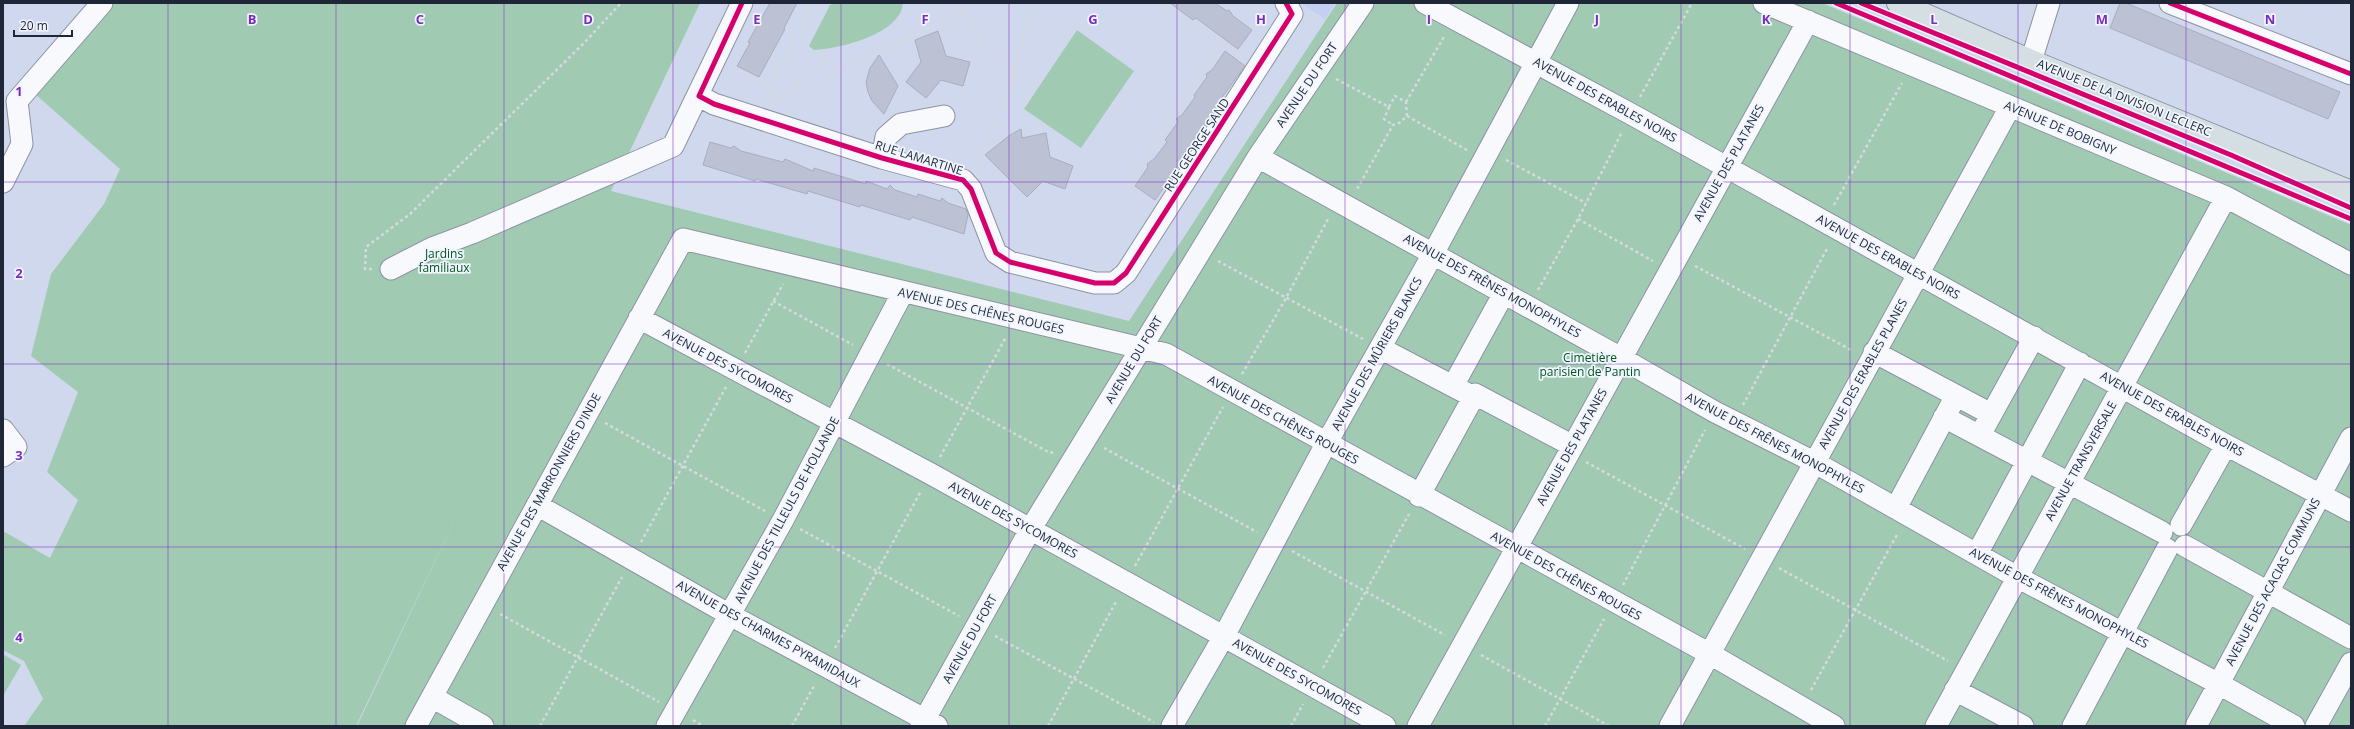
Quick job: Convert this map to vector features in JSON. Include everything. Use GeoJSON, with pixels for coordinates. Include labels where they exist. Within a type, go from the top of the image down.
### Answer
{"type":"FeatureCollection","features":[{"type":"Feature","properties":{"kind":"main road","name":"AVENUE DE LA DIVISION LECLERC"},"geometry":{"type":"LineString","coordinates":[[1898,3],[2031,61],[2350,189]]}},
{"type":"Feature","properties":{"kind":"street"},"geometry":{"type":"LineString","coordinates":[[3,182],[22,144],[18,101],[102,3]]}},
{"type":"Feature","properties":{"kind":"street"},"geometry":{"type":"LineString","coordinates":[[390,269],[432,248],[536,206],[673,146],[699,96],[742,3]]}},
{"type":"Feature","properties":{"kind":"street","name":"AVENUE DU FORT"},"geometry":{"type":"LineString","coordinates":[[928,724],[977,626],[1030,530],[1258,158],[1363,3]]}},
{"type":"Feature","properties":{"kind":"street","name":"AVENUE DES ERABLES NOIRS"},"geometry":{"type":"LineString","coordinates":[[1426,3],[1631,114],[1831,226],[2122,385],[2226,445],[2351,511]]}},
{"type":"Feature","properties":{"kind":"street","name":"AVENUE DES MÛRIERS BLANCS"},"geometry":{"type":"LineString","coordinates":[[1172,726],[1224,636],[1326,444],[1433,254],[1568,3]]}},
{"type":"Feature","properties":{"kind":"street","name":"AVENUE DE BOBIGNY"},"geometry":{"type":"LineString","coordinates":[[1764,3],[2226,197],[2351,264]]}},
{"type":"Feature","properties":{"kind":"street"},"geometry":{"type":"LineString","coordinates":[[2031,61],[2049,3]]}},
{"type":"Feature","properties":{"kind":"street"},"geometry":{"type":"LineString","coordinates":[[2170,3],[2351,74]]}},
{"type":"Feature","properties":{"kind":"street","name":"RUE GEORGE SAND"},"geometry":{"type":"LineString","coordinates":[[1114,283],[1126,273],[1258,67],[1289,9]]}},
{"type":"Feature","properties":{"kind":"street","name":"AVENUE DES PLATANES"},"geometry":{"type":"LineString","coordinates":[[1418,726],[1808,21]]}},
{"type":"Feature","properties":{"kind":"street","name":"RUE LAMARTINE"},"geometry":{"type":"LineString","coordinates":[[699,96],[714,104],[882,158],[963,180],[971,189],[996,254],[1010,262],[1095,283],[1114,283]]}},
{"type":"Feature","properties":{"kind":"street","name":"AVENUE DES ERABLES PLANES"},"geometry":{"type":"LineString","coordinates":[[1670,726],[2010,107]]}},
{"type":"Feature","properties":{"kind":"street"},"geometry":{"type":"LineString","coordinates":[[882,158],[886,137],[901,124],[944,116]]}},
{"type":"Feature","properties":{"kind":"street","name":"AVENUE DES FRÊNES MONOPHYLES"},"geometry":{"type":"LineString","coordinates":[[1258,158],[1348,206],[1622,358],[1715,412],[1814,462],[2017,577],[2219,684],[2294,726]]}},
{"type":"Feature","properties":{"kind":"street","name":"AVENUE TRANSVERSALE"},"geometry":{"type":"LineString","coordinates":[[1936,726],[2226,197]]}},
{"type":"Feature","properties":{"kind":"street","name":"AVENUE DES CHÊNES ROUGES"},"geometry":{"type":"LineString","coordinates":[[682,239],[1166,354],[1419,496],[1710,654],[1834,726]]}},
{"type":"Feature","properties":{"kind":"street","name":"AVENUE DES MARRONNIERS D'INDE"},"geometry":{"type":"LineString","coordinates":[[416,726],[682,239]]}},
{"type":"Feature","properties":{"kind":"street","name":"AVENUE DES TILLEULS DE HOLLANDE"},"geometry":{"type":"LineString","coordinates":[[671,718],[782,520],[903,292]]}},
{"type":"Feature","properties":{"kind":"street"},"geometry":{"type":"LineString","coordinates":[[1453,386],[1504,293]]}},
{"type":"Feature","properties":{"kind":"street","name":"AVENUE DES SYCOMORES"},"geometry":{"type":"LineString","coordinates":[[639,318],[931,474],[1385,726]]}},
{"type":"Feature","properties":{"kind":"street"},"geometry":{"type":"LineString","coordinates":[[1980,435],[2034,337]]}},
{"type":"Feature","properties":{"kind":"street"},"geometry":{"type":"LineString","coordinates":[[1380,348],[1474,397]]}},
{"type":"Feature","properties":{"kind":"street"},"geometry":{"type":"LineString","coordinates":[[1872,356],[1956,395],[1991,414]]}},
{"type":"Feature","properties":{"kind":"street"},"geometry":{"type":"LineString","coordinates":[[1977,554],[2080,363]]}},
{"type":"Feature","properties":{"kind":"street"},"geometry":{"type":"LineString","coordinates":[[1419,496],[1475,394],[1572,446]]}},
{"type":"Feature","properties":{"kind":"street"},"geometry":{"type":"LineString","coordinates":[[1902,512],[1944,417],[1956,395]]}},
{"type":"Feature","properties":{"kind":"street"},"geometry":{"type":"LineString","coordinates":[[1944,417],[2070,482],[2171,542],[2268,592],[2351,638]]}},
{"type":"Feature","properties":{"kind":"street"},"geometry":{"type":"LineString","coordinates":[[3,430],[16,447],[3,456]]}},
{"type":"Feature","properties":{"kind":"street","name":"AVENUE DES ACACIAS COMMUNS"},"geometry":{"type":"LineString","coordinates":[[2196,726],[2351,438]]}},
{"type":"Feature","properties":{"kind":"street"},"geometry":{"type":"LineString","coordinates":[[2073,726],[2171,542],[2188,533],[2181,525],[2226,445]]}},
{"type":"Feature","properties":{"kind":"street","name":"AVENUE DES CHARMES PYRAMIDAUX"},"geometry":{"type":"LineString","coordinates":[[536,505],[730,615],[928,724]]}},
{"type":"Feature","properties":{"kind":"street"},"geometry":{"type":"LineString","coordinates":[[2316,726],[2351,663]]}},
{"type":"Feature","properties":{"kind":"street"},"geometry":{"type":"LineString","coordinates":[[1955,690],[2023,726]]}},
{"type":"Feature","properties":{"kind":"street"},"geometry":{"type":"LineString","coordinates":[[432,697],[483,726]]}},
{"type":"Feature","properties":{"kind":"path"},"geometry":{"type":"LineString","coordinates":[[390,269],[365,269],[366,247],[410,214],[584,43],[621,3]]}},
{"type":"Feature","properties":{"kind":"path"},"geometry":{"type":"LineString","coordinates":[[769,84],[774,82],[814,3]]}},
{"type":"Feature","properties":{"kind":"path"},"geometry":{"type":"LineString","coordinates":[[957,3],[961,14],[980,40],[997,58],[1037,89]]}},
{"type":"Feature","properties":{"kind":"path"},"geometry":{"type":"LineString","coordinates":[[726,74],[740,71],[769,84],[773,95],[768,106],[982,3]]}},
{"type":"Feature","properties":{"kind":"path"},"geometry":{"type":"LineString","coordinates":[[963,180],[980,162],[998,119],[1014,72],[1032,3]]}},
{"type":"Feature","properties":{"kind":"path"},"geometry":{"type":"LineString","coordinates":[[1160,3],[1258,67]]}},
{"type":"Feature","properties":{"kind":"path"},"geometry":{"type":"LineString","coordinates":[[1529,307],[1578,219],[1631,114],[1692,3]]}},
{"type":"Feature","properties":{"kind":"path"},"geometry":{"type":"LineString","coordinates":[[1048,726],[1178,488],[1286,298],[1330,217],[1348,206],[1393,125],[1399,123],[1407,116],[1406,102],[1442,38],[1460,22]]}},
{"type":"Feature","properties":{"kind":"path"},"geometry":{"type":"LineString","coordinates":[[1164,214],[1130,189],[1129,182],[1221,43]]}},
{"type":"Feature","properties":{"kind":"path"},"geometry":{"type":"LineString","coordinates":[[773,95],[789,90],[834,48]]}},
{"type":"Feature","properties":{"kind":"path"},"geometry":{"type":"LineString","coordinates":[[1734,422],[1790,317],[1831,226],[1912,65]]}},
{"type":"Feature","properties":{"kind":"path"},"geometry":{"type":"LineString","coordinates":[[1318,69],[1389,107]]}},
{"type":"Feature","properties":{"kind":"path"},"geometry":{"type":"LineString","coordinates":[[1393,125],[1384,119],[1395,96],[1406,102]]}},
{"type":"Feature","properties":{"kind":"path"},"geometry":{"type":"LineString","coordinates":[[1112,103],[1161,134]]}},
{"type":"Feature","properties":{"kind":"path"},"geometry":{"type":"LineString","coordinates":[[1578,219],[1872,356]]}},
{"type":"Feature","properties":{"kind":"path"},"geometry":{"type":"LineString","coordinates":[[1200,252],[1380,348]]}},
{"type":"Feature","properties":{"kind":"path"},"geometry":{"type":"LineString","coordinates":[[540,726],[792,266]]}},
{"type":"Feature","properties":{"kind":"path"},"geometry":{"type":"LineString","coordinates":[[773,301],[1050,453],[1103,447],[1609,726]]}},
{"type":"Feature","properties":{"kind":"path"},"geometry":{"type":"LineString","coordinates":[[792,726],[1016,319]]}},
{"type":"Feature","properties":{"kind":"path"},"geometry":{"type":"LineString","coordinates":[[1545,726],[1614,602],[1715,412]]}},
{"type":"Feature","properties":{"kind":"path"},"geometry":{"type":"LineString","coordinates":[[587,413],[1161,726]]}},
{"type":"Feature","properties":{"kind":"path"},"geometry":{"type":"LineString","coordinates":[[1291,726],[1419,496]]}},
{"type":"Feature","properties":{"kind":"path"},"geometry":{"type":"LineString","coordinates":[[1802,707],[1902,512]]}},
{"type":"Feature","properties":{"kind":"path"},"geometry":{"type":"LineString","coordinates":[[482,604],[578,657],[671,718],[703,726]]}},
{"type":"Feature","properties":{"kind":"shaded area"},"geometry":{"type":"Polygon","coordinates":[[[1300,3],[1335,3],[1325,19],[1300,3]]]}},
{"type":"Feature","properties":{"kind":"green space","name":"Cimetière parisien de Pantin"},"geometry":{"type":"Polygon","coordinates":[[[109,3],[700,3],[611,191],[1129,321],[1337,3],[1822,3],[2351,225],[2351,726],[357,726],[465,498],[356,726],[24,726],[43,699],[24,661],[3,650],[3,531],[50,558],[78,500],[47,472],[78,392],[31,356],[51,274],[104,204],[120,169],[35,94],[109,3]]]}},
{"type":"Feature","properties":{"kind":"green space"},"geometry":{"type":"Polygon","coordinates":[[[837,3],[903,3],[900,14],[892,23],[881,31],[853,43],[838,47],[814,50],[809,46],[830,5],[837,3]]]}},
{"type":"Feature","properties":{"kind":"green space"},"geometry":{"type":"Polygon","coordinates":[[[1077,30],[1134,71],[1081,148],[1024,109],[1077,30]]]}},
{"type":"Feature","properties":{"kind":"green space"},"geometry":{"type":"Polygon","coordinates":[[[3,654],[21,665],[3,696],[3,654]]]}},
{"type":"Feature","properties":{"kind":"building"},"geometry":{"type":"Polygon","coordinates":[[[770,3],[797,3],[784,28],[785,29],[759,77],[737,66],[750,43],[748,42],[770,3]]]}},
{"type":"Feature","properties":{"kind":"building"},"geometry":{"type":"Polygon","coordinates":[[[1170,3],[1215,3],[1227,11],[1229,10],[1233,16],[1252,30],[1238,49],[1196,18],[1193,20],[1170,3]]]}},
{"type":"Feature","properties":{"kind":"building"},"geometry":{"type":"Polygon","coordinates":[[[2120,3],[2126,3],[2340,92],[2328,119],[2110,28],[2120,3]]]}},
{"type":"Feature","properties":{"kind":"building"},"geometry":{"type":"Polygon","coordinates":[[[938,31],[946,56],[970,62],[963,86],[941,80],[926,98],[906,82],[921,62],[915,40],[938,31]]]}},
{"type":"Feature","properties":{"kind":"building"},"geometry":{"type":"Polygon","coordinates":[[[1225,51],[1245,66],[1215,107],[1217,108],[1209,121],[1184,154],[1187,156],[1155,200],[1135,186],[1148,167],[1147,164],[1154,159],[1167,142],[1165,140],[1178,122],[1176,119],[1182,115],[1195,97],[1194,95],[1207,77],[1206,74],[1212,70],[1225,51]]]}},
{"type":"Feature","properties":{"kind":"building"},"geometry":{"type":"Polygon","coordinates":[[[879,55],[898,86],[884,114],[872,101],[866,82],[870,68],[879,55]]]}},
{"type":"Feature","properties":{"kind":"building"},"geometry":{"type":"Polygon","coordinates":[[[1021,129],[1022,138],[1046,133],[1050,157],[1073,166],[1065,189],[1043,181],[1027,197],[985,155],[1010,135],[1021,129]]]}},
{"type":"Feature","properties":{"kind":"building"},"geometry":{"type":"Polygon","coordinates":[[[710,142],[731,148],[734,146],[741,151],[783,162],[785,159],[813,171],[814,168],[866,184],[866,181],[887,189],[890,185],[895,190],[917,197],[918,194],[940,201],[942,198],[948,203],[966,209],[968,215],[964,234],[912,217],[910,220],[808,191],[807,194],[756,179],[755,181],[703,165],[710,142]]]}},
{"type":"Feature","properties":{"kind":"cycle path"},"geometry":{"type":"LineString","coordinates":[[742,3],[699,96],[714,104],[882,158],[963,180],[971,189],[996,253],[1010,262],[1095,283],[1114,283],[1126,273],[1292,14],[1286,3]]}},
{"type":"Feature","properties":{"kind":"cycle path"},"geometry":{"type":"LineString","coordinates":[[1836,3],[2351,219]]}},
{"type":"Feature","properties":{"kind":"cycle path"},"geometry":{"type":"LineString","coordinates":[[1861,3],[2231,155],[2351,208]]}},
{"type":"Feature","properties":{"kind":"cycle path"},"geometry":{"type":"LineString","coordinates":[[2170,3],[2351,74]]}},
{"type":"Feature","properties":{"kind":"park label","name":"Jardins familiaux"},"geometry":{"type":"Point","coordinates":[444,261]}}]}
